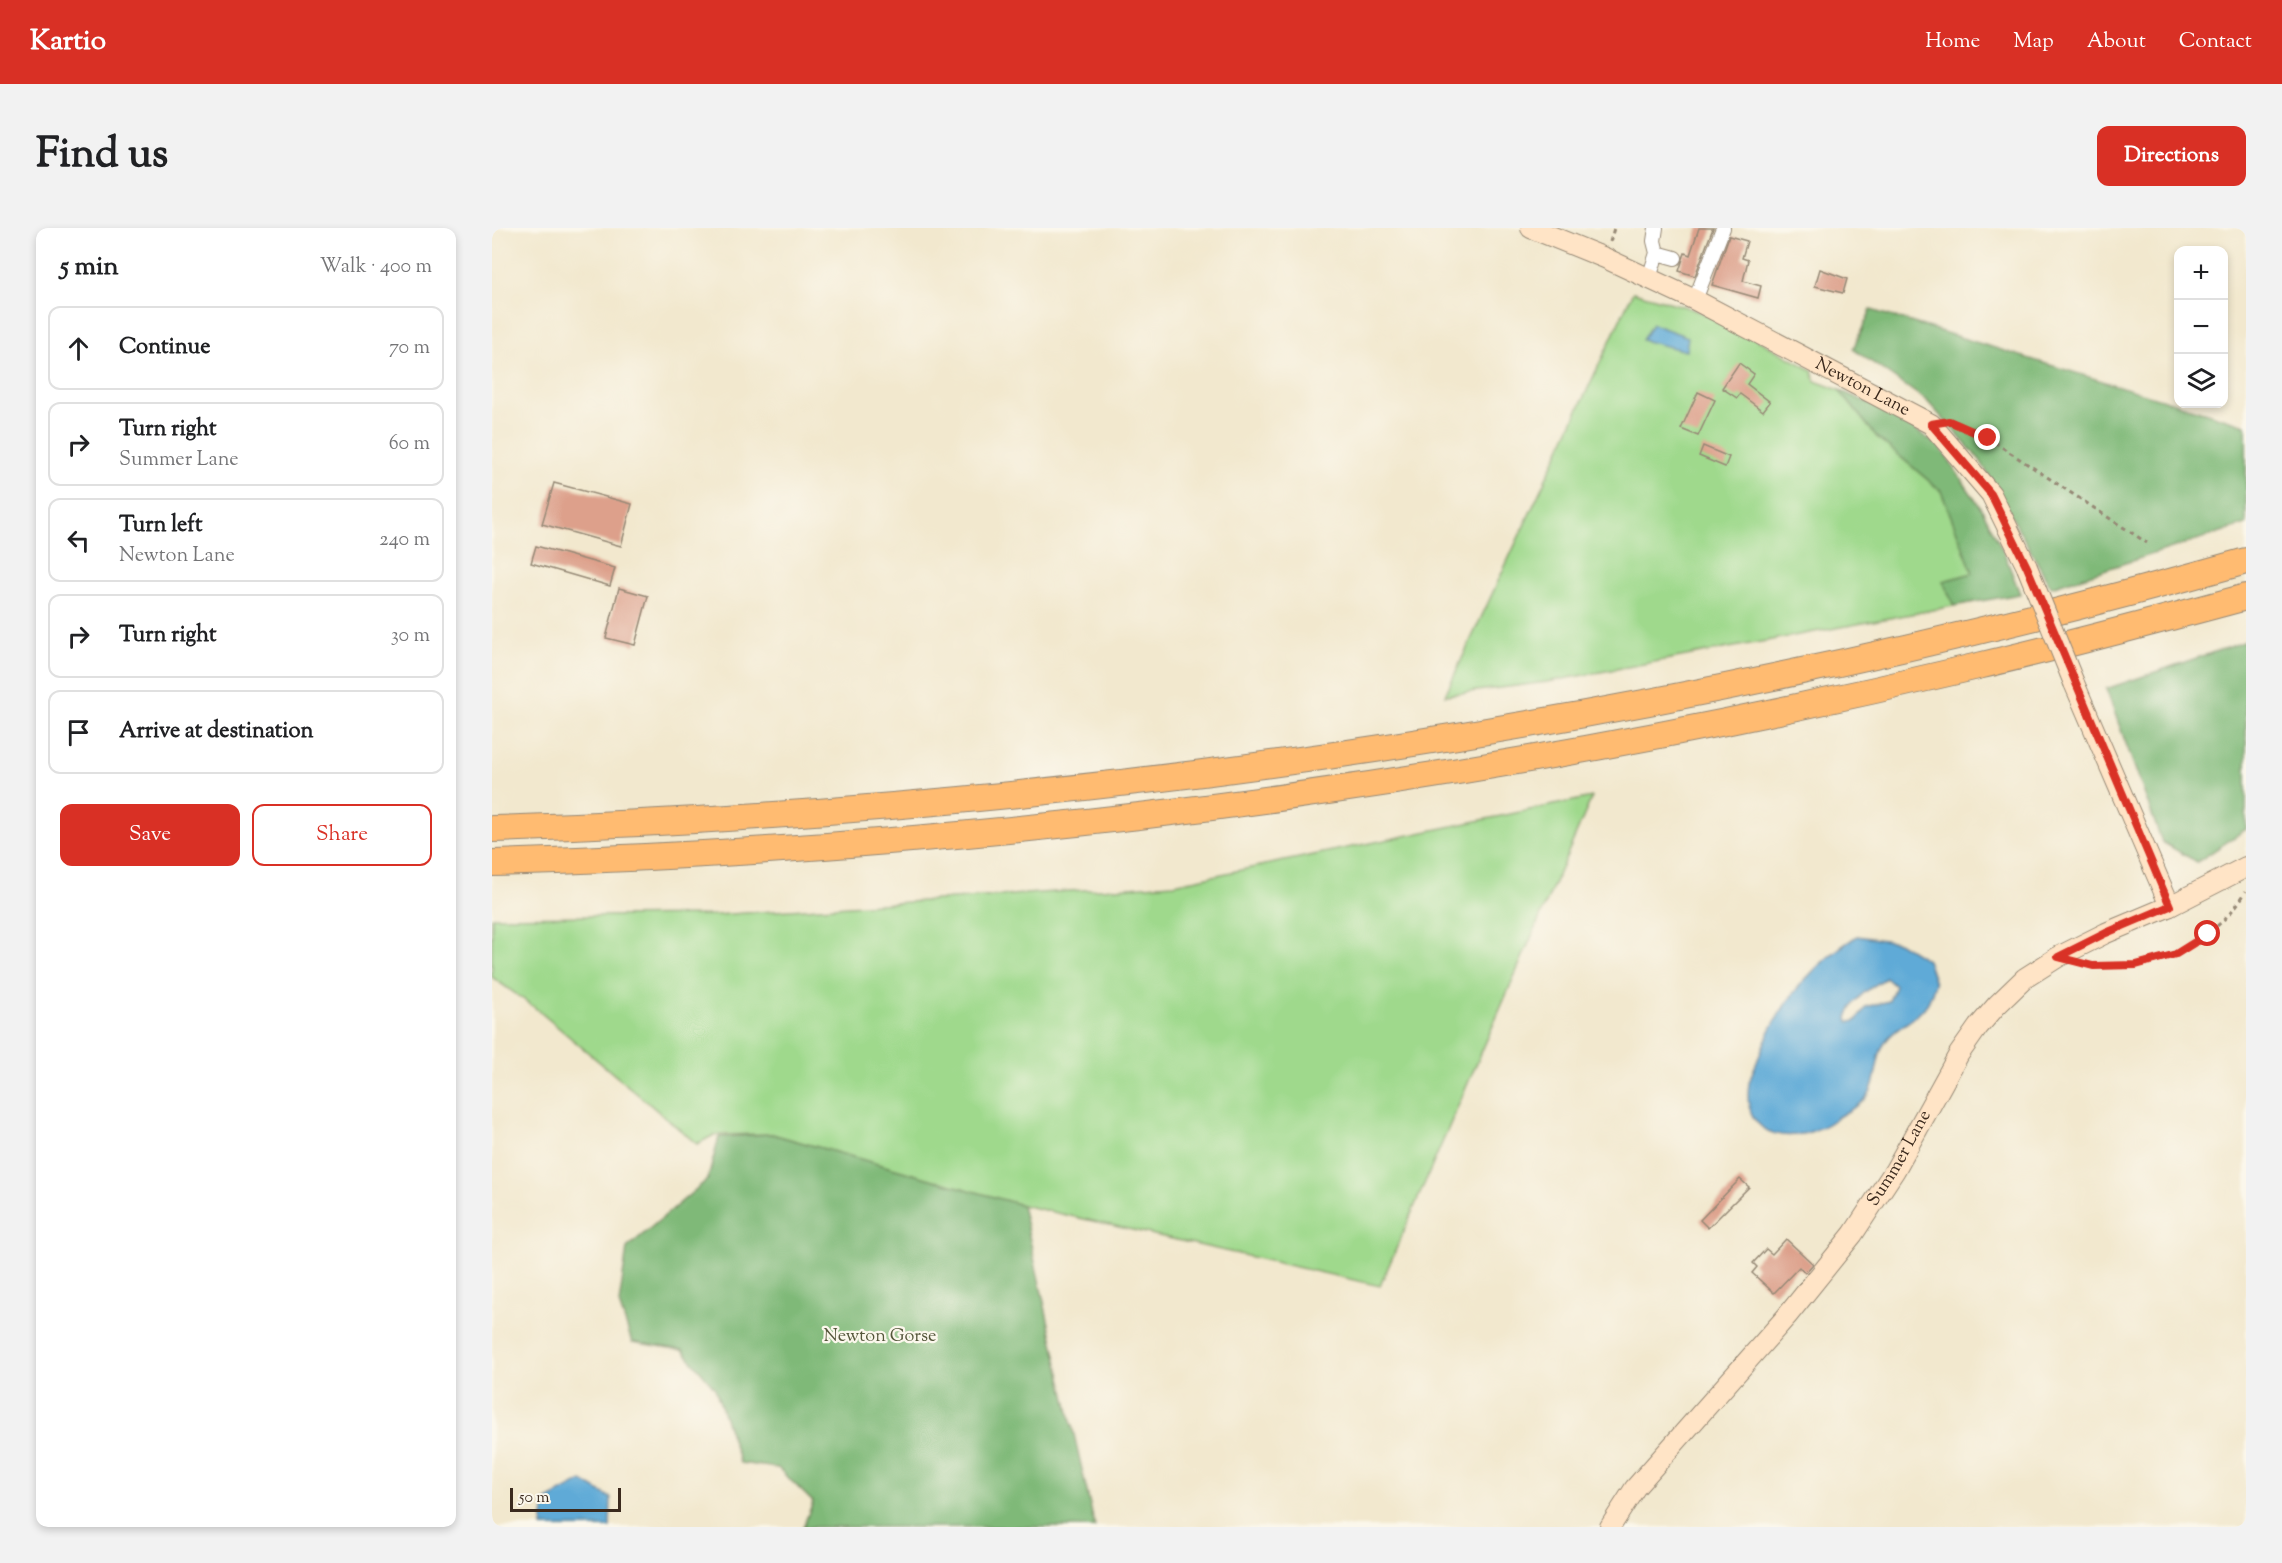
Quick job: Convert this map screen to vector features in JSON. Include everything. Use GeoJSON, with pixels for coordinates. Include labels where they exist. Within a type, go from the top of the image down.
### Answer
{"type":"FeatureCollection","features":[{"type":"Feature","properties":{"kind":"highway"},"geometry":{"type":"LineString","coordinates":[[492,830],[710,819],[891,806],[1125,782],[1409,743],[1703,691],[1825,665],[2090,603],[2246,561]]}},
{"type":"Feature","properties":{"kind":"highway"},"geometry":{"type":"LineString","coordinates":[[492,863],[783,849],[977,832],[1132,816],[1417,776],[1710,725],[1976,667],[2246,597]]}},
{"type":"Feature","properties":{"kind":"street","name":"Newton Lane"},"geometry":{"type":"LineString","coordinates":[[1531,228],[1605,258],[1695,300],[1931,424],[1991,494],[2027,567],[2170,906]]}},
{"type":"Feature","properties":{"kind":"street"},"geometry":{"type":"LineString","coordinates":[[1649,278],[1657,253],[1654,241],[1656,228]]}},
{"type":"Feature","properties":{"kind":"street"},"geometry":{"type":"LineString","coordinates":[[1695,300],[1723,228]]}},
{"type":"Feature","properties":{"kind":"street"},"geometry":{"type":"LineString","coordinates":[[1657,253],[1675,258]]}},
{"type":"Feature","properties":{"kind":"street","name":"Summer Lane"},"geometry":{"type":"LineString","coordinates":[[1610,1527],[1635,1488],[1794,1308],[1853,1234],[1894,1170],[1959,1054],[1978,1027],[2025,978],[2058,957],[2106,933],[2170,906],[2246,867]]}},
{"type":"Feature","properties":{"kind":"path"},"geometry":{"type":"LineString","coordinates":[[1931,424],[1949,421],[1988,438],[2147,543]]}},
{"type":"Feature","properties":{"kind":"path"},"geometry":{"type":"LineString","coordinates":[[2058,957],[2093,966],[2136,965],[2176,954],[2208,934],[2241,900],[2246,891]]}},
{"type":"Feature","properties":{"kind":"green space"},"geometry":{"type":"Polygon","coordinates":[[[1633,292],[1722,320],[1812,370],[1815,381],[1839,390],[1877,437],[1941,491],[1974,573],[1943,581],[1954,606],[1547,682],[1445,695],[1633,292]]]}},
{"type":"Feature","properties":{"kind":"green space"},"geometry":{"type":"Polygon","coordinates":[[[1871,310],[2174,403],[2174,408],[2191,408],[2246,425],[2246,524],[2051,587],[1980,460],[1927,401],[1853,349],[1871,310]]]}},
{"type":"Feature","properties":{"kind":"green space"},"geometry":{"type":"Polygon","coordinates":[[[1839,390],[1889,412],[1940,447],[1984,513],[2005,555],[2020,594],[1954,606],[1943,581],[1973,573],[1941,491],[1877,437],[1839,390]]]}},
{"type":"Feature","properties":{"kind":"green space"},"geometry":{"type":"Polygon","coordinates":[[[2246,641],[2246,829],[2197,862],[2162,842],[2106,689],[2246,641]]]}},
{"type":"Feature","properties":{"kind":"green space"},"geometry":{"type":"Polygon","coordinates":[[[1592,797],[1380,1286],[1022,1205],[772,1134],[714,1135],[697,1144],[534,1007],[492,977],[492,917],[716,915],[1174,884],[1592,797]]]}},
{"type":"Feature","properties":{"kind":"green space","name":"Newton Gorse"},"geometry":{"type":"Polygon","coordinates":[[[772,1134],[1022,1205],[1095,1527],[803,1527],[813,1502],[778,1468],[740,1463],[715,1388],[683,1350],[632,1342],[619,1304],[627,1248],[708,1179],[719,1137],[772,1134]]]}},
{"type":"Feature","properties":{"kind":"water"},"geometry":{"type":"Polygon","coordinates":[[[1652,324],[1688,337],[1686,351],[1642,340],[1652,324]]]}},
{"type":"Feature","properties":{"kind":"water"},"geometry":{"type":"Polygon","coordinates":[[[1857,936],[1898,942],[1927,960],[1935,983],[1932,994],[1917,1016],[1886,1041],[1880,1053],[1872,1087],[1863,1101],[1820,1128],[1805,1133],[1775,1134],[1762,1128],[1753,1117],[1749,1103],[1749,1083],[1765,1043],[1784,1007],[1809,975],[1857,936]],[[1886,978],[1868,990],[1857,999],[1849,1011],[1847,1018],[1849,1022],[1856,1021],[1866,1007],[1889,1001],[1895,986],[1886,978]]]}},
{"type":"Feature","properties":{"kind":"water"},"geometry":{"type":"Polygon","coordinates":[[[582,1481],[611,1498],[610,1527],[542,1527],[545,1501],[582,1481]]]}},
{"type":"Feature","properties":{"kind":"building"},"geometry":{"type":"Polygon","coordinates":[[[1699,228],[1713,228],[1695,276],[1679,271],[1685,253],[1690,255],[1699,228]]]}},
{"type":"Feature","properties":{"kind":"building"},"geometry":{"type":"Polygon","coordinates":[[[1729,236],[1747,241],[1742,258],[1748,260],[1743,281],[1761,286],[1758,298],[1712,285],[1729,236]]]}},
{"type":"Feature","properties":{"kind":"building"},"geometry":{"type":"Polygon","coordinates":[[[1820,269],[1847,279],[1843,293],[1815,286],[1820,269]]]}},
{"type":"Feature","properties":{"kind":"building"},"geometry":{"type":"Polygon","coordinates":[[[1739,363],[1754,374],[1747,384],[1770,402],[1763,411],[1740,394],[1737,398],[1722,388],[1739,363]]]}},
{"type":"Feature","properties":{"kind":"building"},"geometry":{"type":"Polygon","coordinates":[[[1698,392],[1715,400],[1698,436],[1681,429],[1698,392]]]}},
{"type":"Feature","properties":{"kind":"building"},"geometry":{"type":"Polygon","coordinates":[[[1703,446],[1729,457],[1725,467],[1699,456],[1703,446]]]}},
{"type":"Feature","properties":{"kind":"building"},"geometry":{"type":"Polygon","coordinates":[[[554,483],[632,504],[621,546],[542,524],[554,483]]]}},
{"type":"Feature","properties":{"kind":"building"},"geometry":{"type":"Polygon","coordinates":[[[536,546],[615,568],[610,586],[531,563],[536,546]]]}},
{"type":"Feature","properties":{"kind":"building"},"geometry":{"type":"Polygon","coordinates":[[[619,588],[648,596],[635,645],[606,638],[619,588]]]}},
{"type":"Feature","properties":{"kind":"building"},"geometry":{"type":"Polygon","coordinates":[[[1740,1179],[1749,1187],[1708,1228],[1700,1220],[1740,1179]]]}},
{"type":"Feature","properties":{"kind":"building"},"geometry":{"type":"Polygon","coordinates":[[[1786,1239],[1813,1264],[1805,1273],[1799,1267],[1774,1293],[1752,1273],[1757,1267],[1753,1263],[1766,1249],[1772,1254],[1786,1239]]]}},
{"type":"Feature","properties":{"kind":"route"},"geometry":{"type":"LineString","coordinates":[[1988,438],[1949,421],[1931,424],[1991,494],[2027,567],[2170,906],[2106,933],[2058,957],[2093,966],[2136,965],[2176,954],[2208,934]]}}]}
